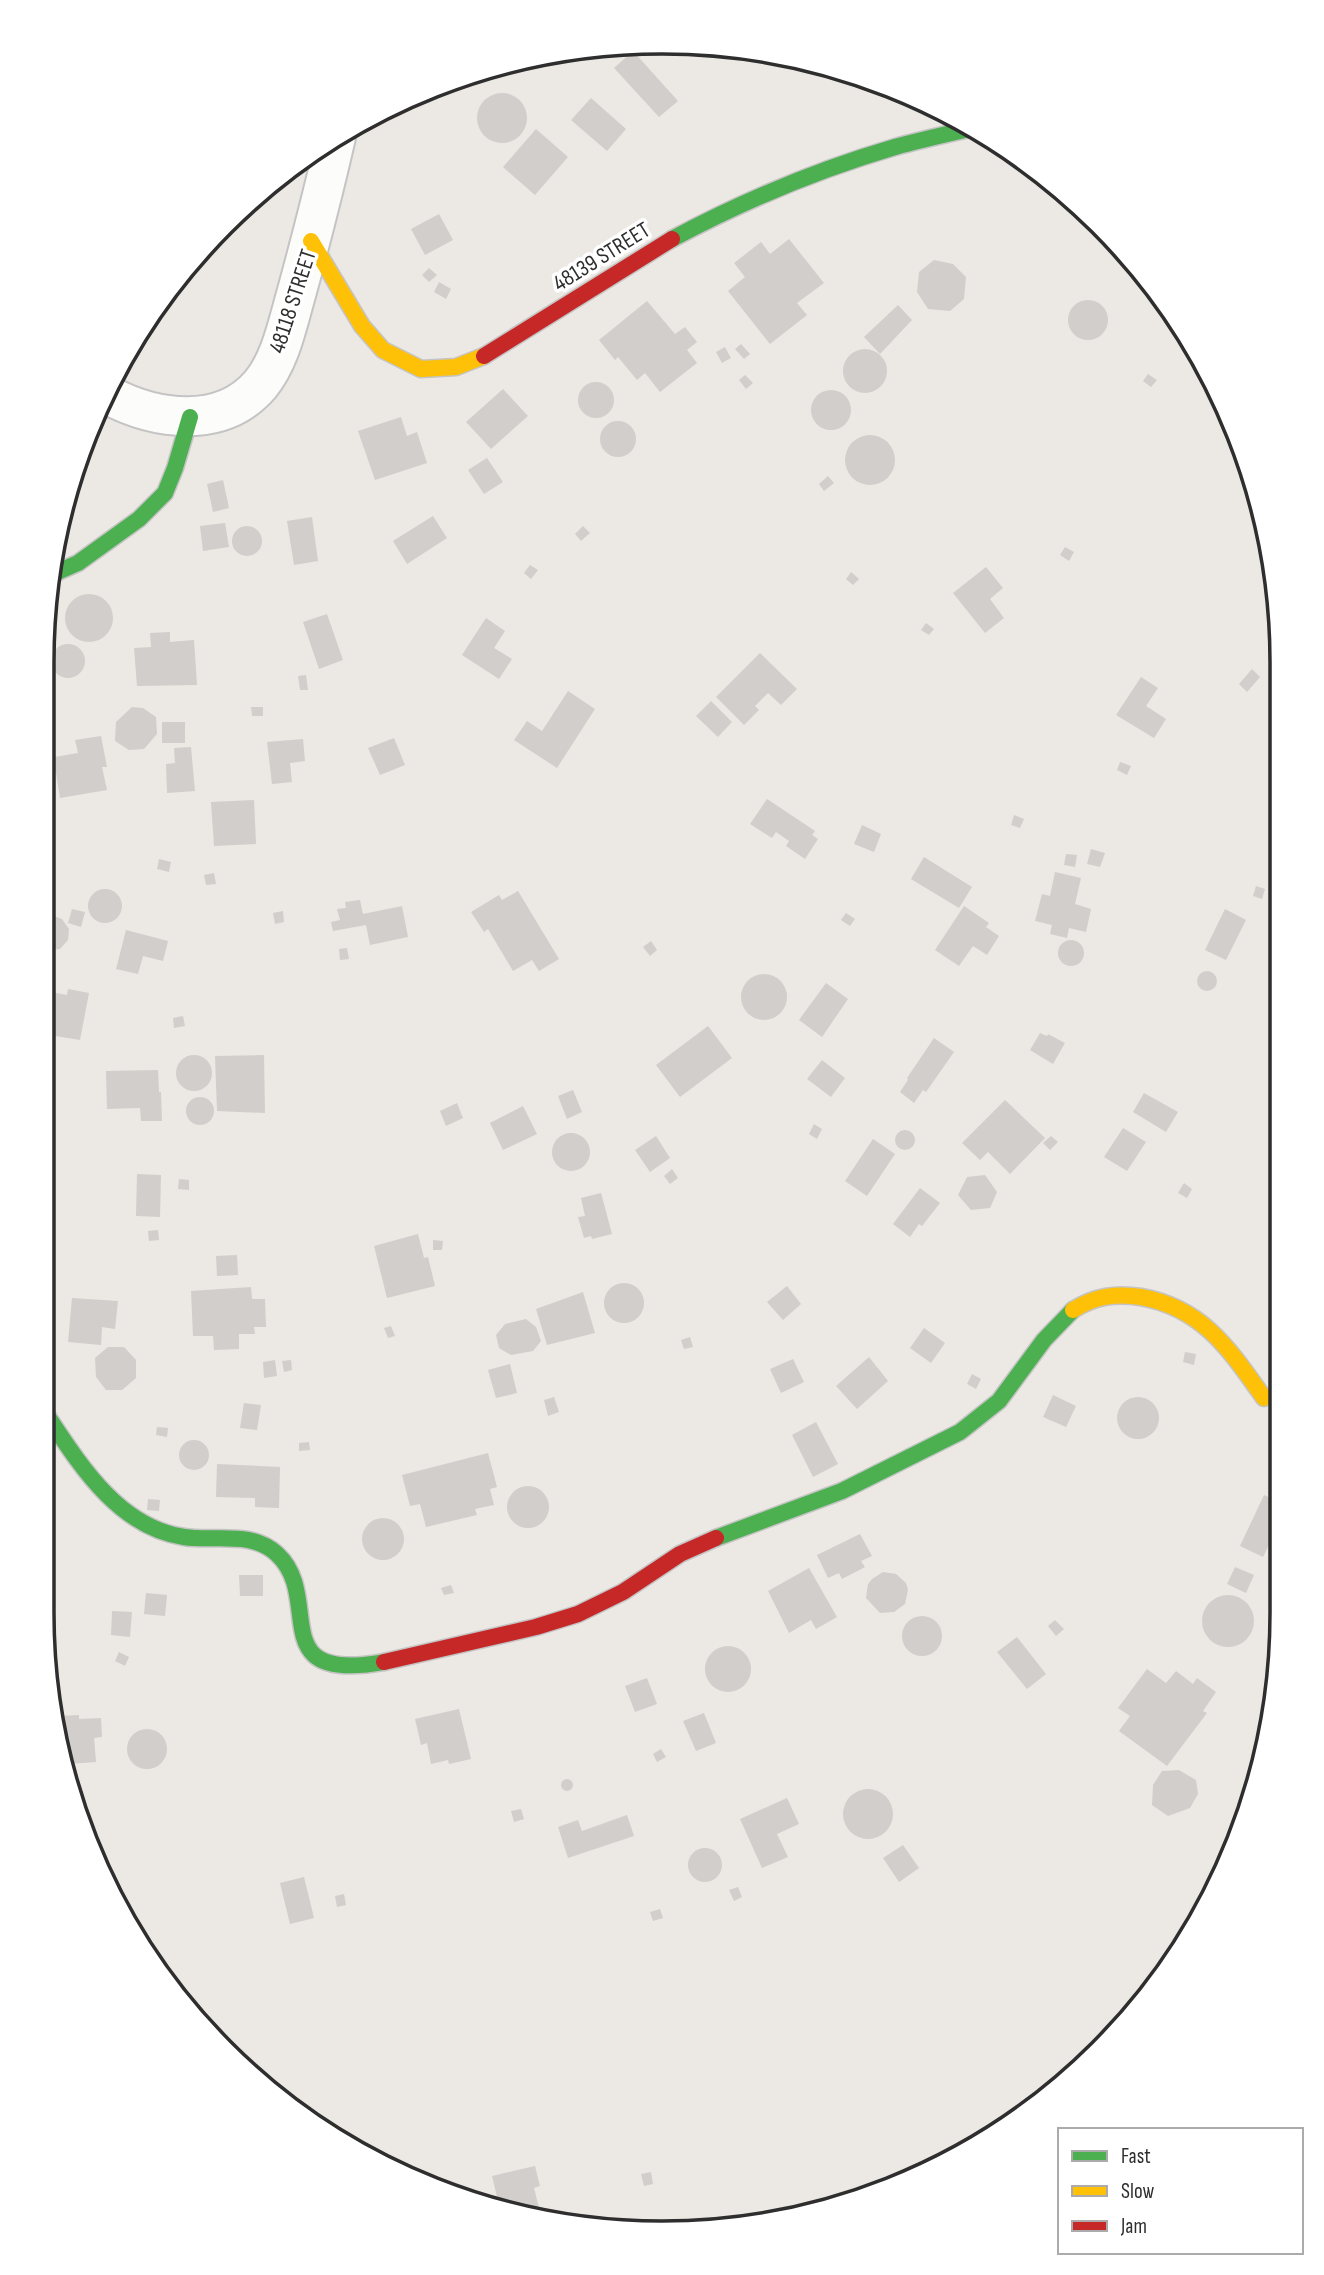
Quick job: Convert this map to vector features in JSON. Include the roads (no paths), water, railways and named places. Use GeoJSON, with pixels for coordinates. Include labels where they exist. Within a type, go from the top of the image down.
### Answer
{"type":"FeatureCollection","features":[{"type":"Feature","properties":{"kind":"street","name":"48139 STREET"},"geometry":{"type":"LineString","coordinates":[[311,240],[362,326],[383,350],[421,369],[456,368],[490,354],[651,250],[720,213],[795,181],[882,151],[958,132]]}},
{"type":"Feature","properties":{"kind":"street","name":"48118 STREET"},"geometry":{"type":"LineString","coordinates":[[115,398],[150,411],[190,417],[220,413],[237,404],[260,384],[276,357],[289,319],[332,152]]}},
{"type":"Feature","properties":{"kind":"street"},"geometry":{"type":"LineString","coordinates":[[61,570],[78,563],[139,519],[165,493],[190,417]]}},
{"type":"Feature","properties":{"kind":"street"},"geometry":{"type":"LineString","coordinates":[[54,1425],[111,1498],[133,1517],[158,1530],[181,1537],[258,1543],[273,1552],[291,1572],[302,1630],[309,1648],[319,1659],[343,1666],[380,1662],[547,1624],[594,1607],[645,1578],[678,1555],[750,1524],[831,1496],[914,1456],[967,1428],[997,1404],[1060,1321],[1079,1304],[1105,1296],[1136,1295],[1165,1302],[1196,1316],[1224,1342],[1264,1398]]}}]}
